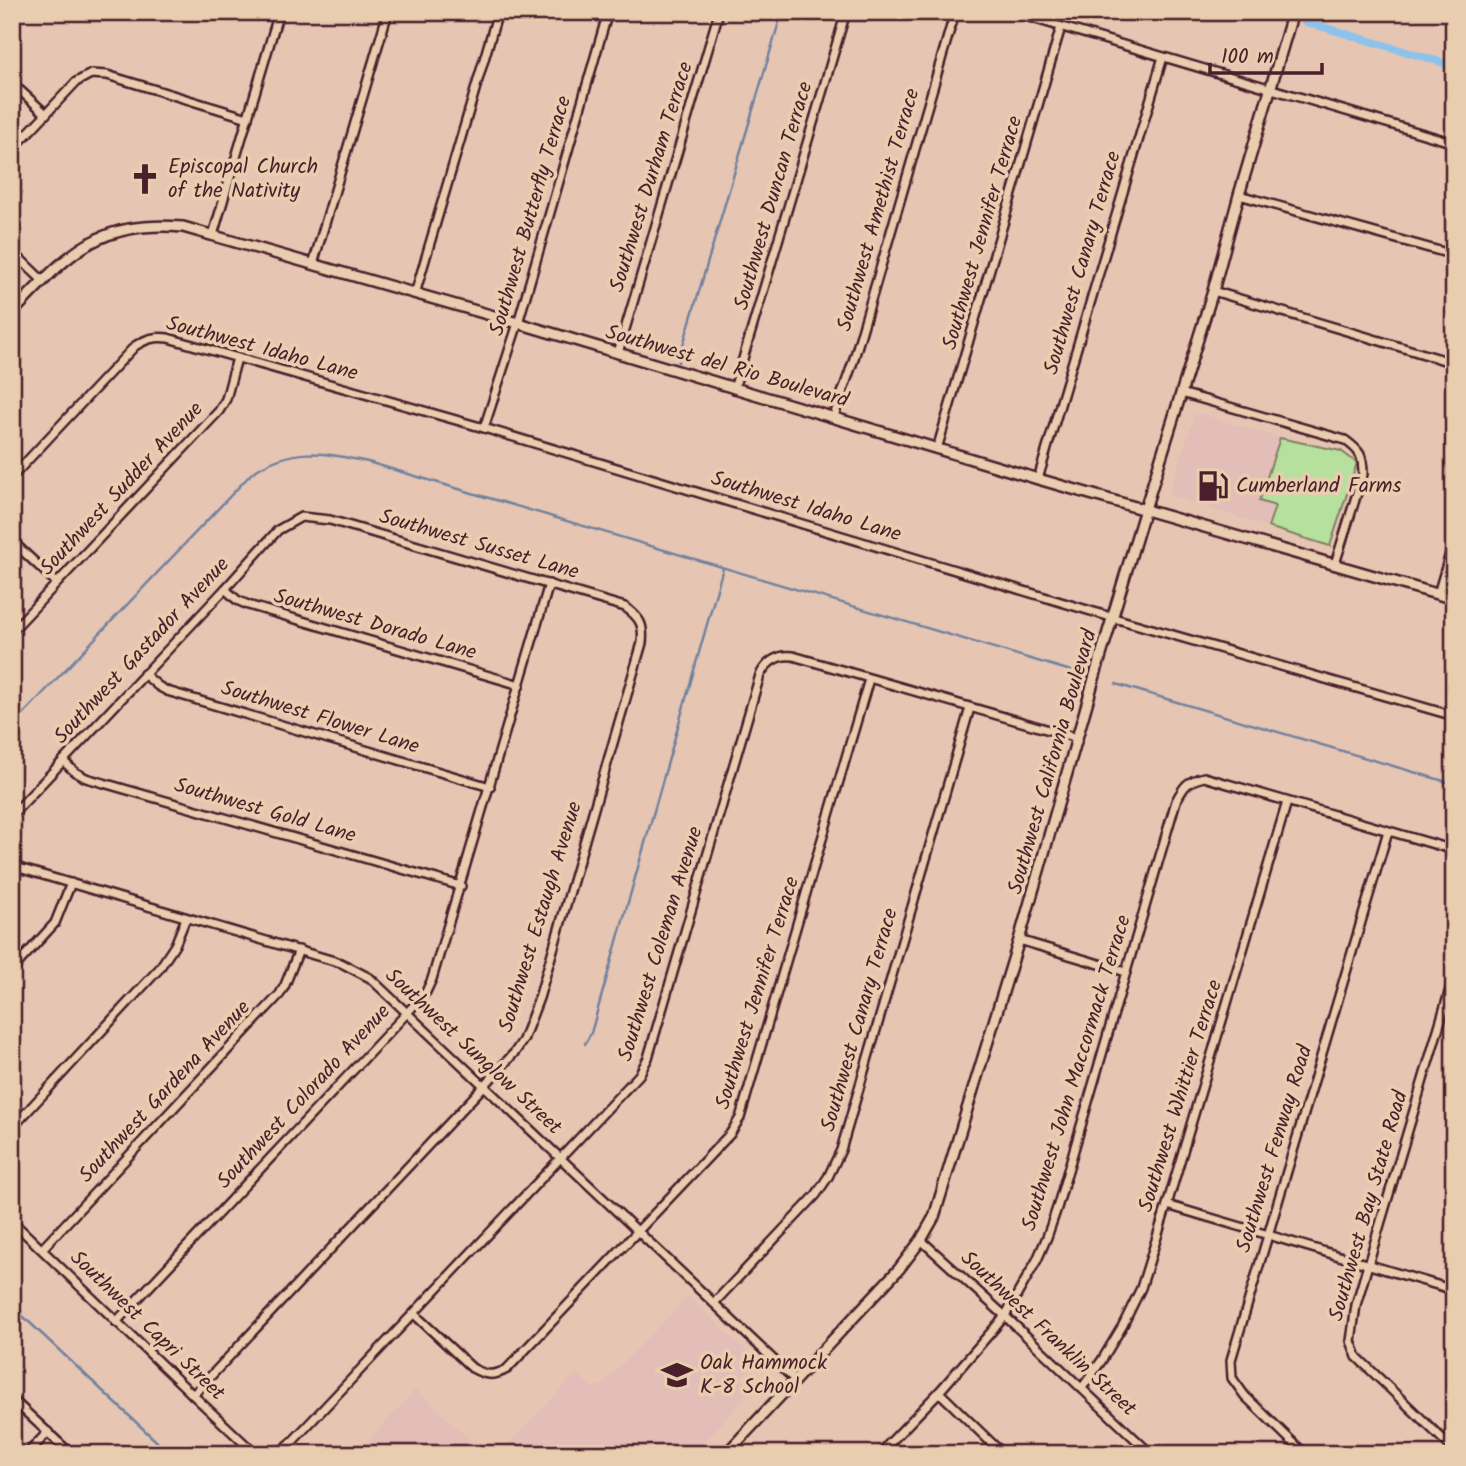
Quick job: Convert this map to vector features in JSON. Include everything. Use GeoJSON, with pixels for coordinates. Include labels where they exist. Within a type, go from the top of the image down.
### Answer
{"type":"FeatureCollection","features":[{"type":"Feature","properties":{"kind":"street"},"geometry":{"type":"LineString","coordinates":[[213,234],[278,15],[262,12]]}},
{"type":"Feature","properties":{"kind":"street"},"geometry":{"type":"LineString","coordinates":[[313,264],[388,12]]}},
{"type":"Feature","properties":{"kind":"street"},"geometry":{"type":"LineString","coordinates":[[415,294],[498,12]]}},
{"type":"Feature","properties":{"kind":"street","name":"Southwest Butterfly Terrace"},"geometry":{"type":"LineString","coordinates":[[484,428],[519,323],[608,12]]}},
{"type":"Feature","properties":{"kind":"street","name":"Southwest Durham Terrace"},"geometry":{"type":"LineString","coordinates":[[618,353],[719,12]]}},
{"type":"Feature","properties":{"kind":"street","name":"Southwest Duncan Terrace"},"geometry":{"type":"LineString","coordinates":[[734,389],[846,12]]}},
{"type":"Feature","properties":{"kind":"street","name":"Southwest Amethist Terrace"},"geometry":{"type":"LineString","coordinates":[[834,416],[853,362],[955,12]]}},
{"type":"Feature","properties":{"kind":"street"},"geometry":{"type":"LineString","coordinates":[[1012,12],[1454,143]]}},
{"type":"Feature","properties":{"kind":"street","name":"Southwest California Boulevard"},"geometry":{"type":"LineString","coordinates":[[726,1454],[899,1269],[934,1217],[1213,291],[1293,12]]}},
{"type":"Feature","properties":{"kind":"street","name":"Southwest Jennifer Terrace"},"geometry":{"type":"LineString","coordinates":[[937,449],[1061,27]]}},
{"type":"Feature","properties":{"kind":"street","name":"Southwest Canary Terrace"},"geometry":{"type":"LineString","coordinates":[[1038,478],[1163,57]]}},
{"type":"Feature","properties":{"kind":"street"},"geometry":{"type":"LineString","coordinates":[[12,150],[76,82],[97,74],[248,118]]}},
{"type":"Feature","properties":{"kind":"street"},"geometry":{"type":"LineString","coordinates":[[12,83],[46,114]]}},
{"type":"Feature","properties":{"kind":"street"},"geometry":{"type":"LineString","coordinates":[[1239,195],[1454,255]]}},
{"type":"Feature","properties":{"kind":"street","name":"Southwest del Rio Boulevard"},"geometry":{"type":"LineString","coordinates":[[12,313],[74,252],[113,232],[158,225],[183,227],[519,323],[937,449],[1454,599]]}},
{"type":"Feature","properties":{"kind":"street"},"geometry":{"type":"LineString","coordinates":[[12,251],[43,281]]}},
{"type":"Feature","properties":{"kind":"street"},"geometry":{"type":"LineString","coordinates":[[1213,291],[1454,363]]}},
{"type":"Feature","properties":{"kind":"street","name":"Southwest Idaho Lane"},"geometry":{"type":"LineString","coordinates":[[12,477],[135,346],[148,339],[168,338],[484,428],[1114,618],[1454,716]]}},
{"type":"Feature","properties":{"kind":"street","name":"Southwest Sudder Avenue"},"geometry":{"type":"LineString","coordinates":[[12,631],[219,411],[226,399],[237,358]]}},
{"type":"Feature","properties":{"kind":"street"},"geometry":{"type":"LineString","coordinates":[[1181,393],[1345,440],[1356,448],[1363,459],[1363,474],[1335,564]]}},
{"type":"Feature","properties":{"kind":"street","name":"Southwest Susset Lane"},"geometry":{"type":"LineString","coordinates":[[301,517],[330,520],[625,607],[641,622]]}},
{"type":"Feature","properties":{"kind":"street","name":"Southwest Gastador Avenue"},"geometry":{"type":"LineString","coordinates":[[12,815],[278,530],[301,517]]}},
{"type":"Feature","properties":{"kind":"street"},"geometry":{"type":"LineString","coordinates":[[1438,594],[1454,540]]}},
{"type":"Feature","properties":{"kind":"street"},"geometry":{"type":"LineString","coordinates":[[12,541],[57,583]]}},
{"type":"Feature","properties":{"kind":"street","name":"Southwest Colorado Avenue"},"geometry":{"type":"LineString","coordinates":[[116,1322],[408,1013],[429,987],[549,584]]}},
{"type":"Feature","properties":{"kind":"street","name":"Southwest Dorado Lane"},"geometry":{"type":"LineString","coordinates":[[225,589],[237,600],[248,605],[520,685]]}},
{"type":"Feature","properties":{"kind":"street","name":"Southwest Estaugh Avenue"},"geometry":{"type":"LineString","coordinates":[[192,1395],[485,1085],[523,1040],[642,643],[641,622]]}},
{"type":"Feature","properties":{"kind":"street","name":"Southwest Coleman Avenue"},"geometry":{"type":"LineString","coordinates":[[277,1454],[291,1443],[414,1314],[639,1074],[648,1058],[760,675],[770,662],[780,656],[793,656],[869,679]]}},
{"type":"Feature","properties":{"kind":"street","name":"Southwest Flower Lane"},"geometry":{"type":"LineString","coordinates":[[144,674],[167,691],[490,787]]}},
{"type":"Feature","properties":{"kind":"street"},"geometry":{"type":"LineString","coordinates":[[869,679],[1077,738]]}},
{"type":"Feature","properties":{"kind":"street","name":"Southwest Jennifer Terrace"},"geometry":{"type":"LineString","coordinates":[[414,1314],[472,1368],[482,1374],[491,1375],[507,1369],[730,1134],[740,1118],[869,679]]}},
{"type":"Feature","properties":{"kind":"street","name":"Southwest Canary Terrace"},"geometry":{"type":"LineString","coordinates":[[714,1303],[816,1195],[841,1150],[970,708]]}},
{"type":"Feature","properties":{"kind":"street","name":"Southwest Gold Lane"},"geometry":{"type":"LineString","coordinates":[[63,761],[86,778],[461,886]]}},
{"type":"Feature","properties":{"kind":"street","name":"Southwest John Maccormack Terrace"},"geometry":{"type":"LineString","coordinates":[[881,1454],[1005,1316],[1047,1237],[1176,801],[1183,788],[1191,780],[1204,777],[1287,802]]}},
{"type":"Feature","properties":{"kind":"street"},"geometry":{"type":"LineString","coordinates":[[1287,802],[1454,850]]}},
{"type":"Feature","properties":{"kind":"street","name":"Southwest Whittier Terrace"},"geometry":{"type":"LineString","coordinates":[[1082,1388],[1123,1325],[1141,1288],[1287,802]]}},
{"type":"Feature","properties":{"kind":"street","name":"Southwest Fenway Road"},"geometry":{"type":"LineString","coordinates":[[1305,1454],[1245,1396],[1232,1378],[1231,1360],[1388,831]]}},
{"type":"Feature","properties":{"kind":"street","name":"Southwest Sunglow Street"},"geometry":{"type":"LineString","coordinates":[[12,866],[341,963],[370,978],[795,1380]]}},
{"type":"Feature","properties":{"kind":"street"},"geometry":{"type":"LineString","coordinates":[[12,970],[55,923],[71,883]]}},
{"type":"Feature","properties":{"kind":"street"},"geometry":{"type":"LineString","coordinates":[[12,1128],[159,969],[175,945],[186,918]]}},
{"type":"Feature","properties":{"kind":"street"},"geometry":{"type":"LineString","coordinates":[[1019,940],[1126,972]]}},
{"type":"Feature","properties":{"kind":"street","name":"Southwest Gardena Avenue"},"geometry":{"type":"LineString","coordinates":[[42,1249],[280,993],[299,950]]}},
{"type":"Feature","properties":{"kind":"street","name":"Southwest Bay State Road"},"geometry":{"type":"LineString","coordinates":[[1454,976],[1368,1265],[1352,1324],[1351,1341],[1357,1357],[1454,1450]]}},
{"type":"Feature","properties":{"kind":"street"},"geometry":{"type":"LineString","coordinates":[[1167,1205],[1454,1290]]}},
{"type":"Feature","properties":{"kind":"street","name":"Southwest Capri Street"},"geometry":{"type":"LineString","coordinates":[[12,1221],[192,1395],[246,1445],[260,1454]]}},
{"type":"Feature","properties":{"kind":"street","name":"Southwest Franklin Street"},"geometry":{"type":"LineString","coordinates":[[921,1240],[1152,1454]]}},
{"type":"Feature","properties":{"kind":"street"},"geometry":{"type":"LineString","coordinates":[[939,1392],[1003,1454]]}},
{"type":"Feature","properties":{"kind":"street"},"geometry":{"type":"LineString","coordinates":[[12,1399],[71,1454]]}},
{"type":"Feature","properties":{"kind":"street"},"geometry":{"type":"LineString","coordinates":[[27,1454],[48,1432]]}},
{"type":"Feature","properties":{"kind":"shaded area"},"geometry":{"type":"Polygon","coordinates":[[[1199,413],[1280,438],[1259,500],[1275,506],[1268,527],[1169,495],[1194,416],[1199,413]]]}},
{"type":"Feature","properties":{"kind":"shaded area","name":"Oak Hammock K-8 School"},"geometry":{"type":"Polygon","coordinates":[[[688,1296],[757,1361],[741,1378],[753,1389],[693,1454],[499,1454],[576,1373],[592,1387],[602,1385],[688,1296]]]}},
{"type":"Feature","properties":{"kind":"shaded area"},"geometry":{"type":"Polygon","coordinates":[[[416,1389],[485,1454],[356,1454],[416,1389]]]}},
{"type":"Feature","properties":{"kind":"green space"},"geometry":{"type":"Polygon","coordinates":[[[1280,438],[1341,451],[1357,463],[1330,546],[1268,527],[1275,506],[1259,501],[1280,438]]]}},
{"type":"Feature","properties":{"kind":"waterway"},"geometry":{"type":"LineString","coordinates":[[678,362],[782,12]]}},
{"type":"Feature","properties":{"kind":"waterway"},"geometry":{"type":"LineString","coordinates":[[1306,22],[1454,66]]}},
{"type":"Feature","properties":{"kind":"waterway"},"geometry":{"type":"LineString","coordinates":[[12,726],[252,473],[281,458],[308,454],[368,462],[1078,673]]}},
{"type":"Feature","properties":{"kind":"waterway"},"geometry":{"type":"LineString","coordinates":[[585,1044],[591,1033],[723,568]]}},
{"type":"Feature","properties":{"kind":"waterway"},"geometry":{"type":"LineString","coordinates":[[1116,684],[1454,784]]}},
{"type":"Feature","properties":{"kind":"waterway"},"geometry":{"type":"LineString","coordinates":[[12,1306],[170,1454]]}},
{"type":"Feature","properties":{"kind":"place","name":"Episcopal Church of the Nativity"},"geometry":{"type":"Point","coordinates":[145,179]}},
{"type":"Feature","properties":{"kind":"place","name":"Cumberland Farms"},"geometry":{"type":"Point","coordinates":[1213,486]}},
{"type":"Feature","properties":{"kind":"place","name":"Oak Hammock K-8 School"},"geometry":{"type":"Point","coordinates":[677,1375]}}]}
